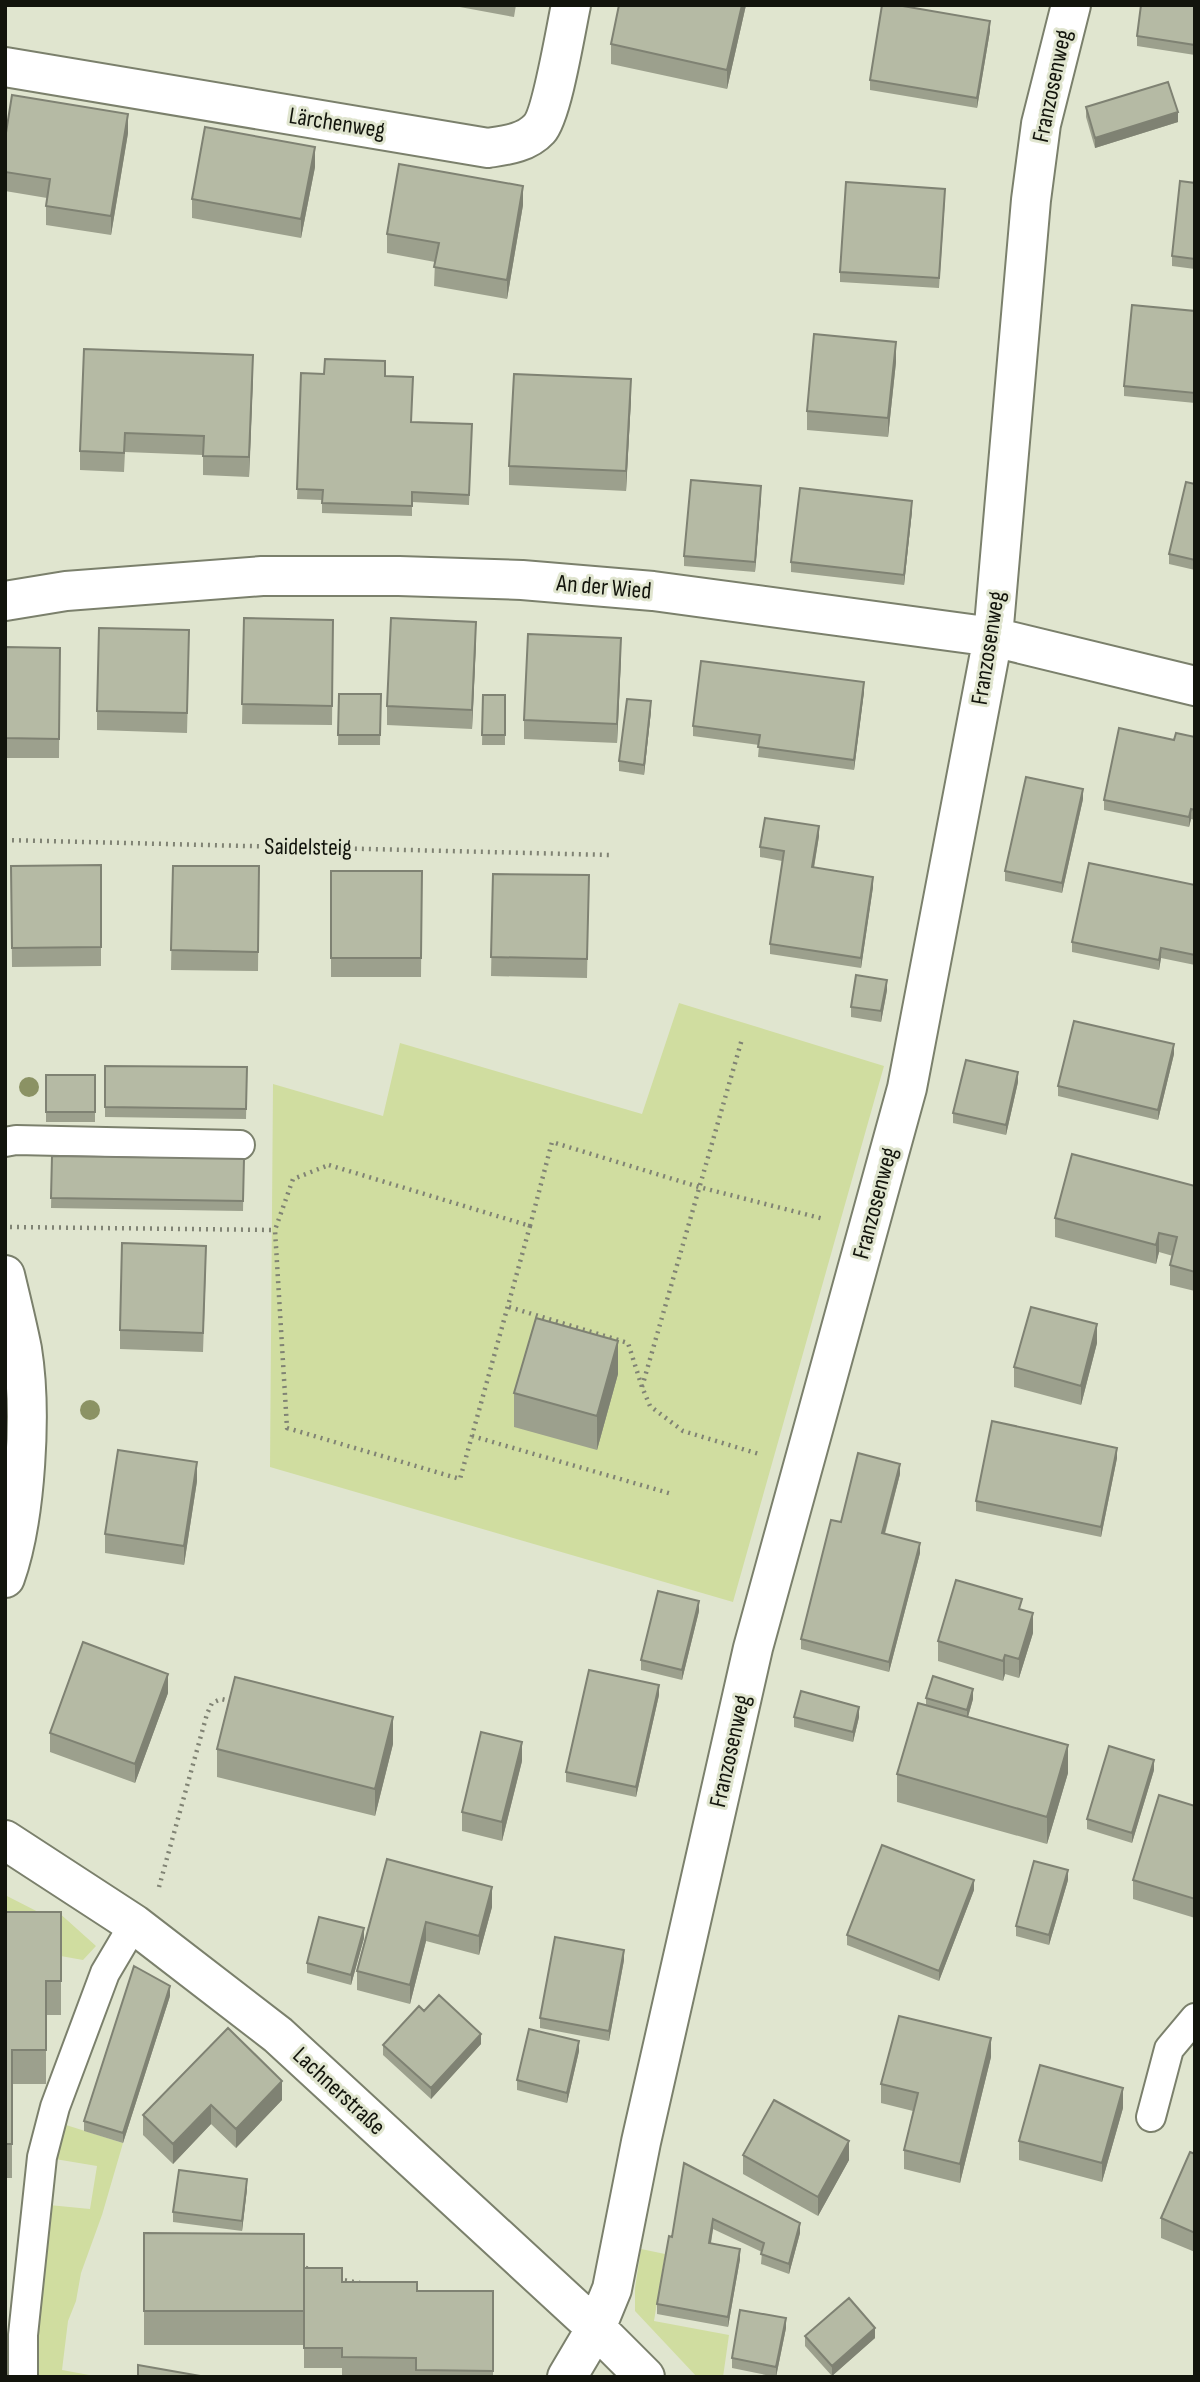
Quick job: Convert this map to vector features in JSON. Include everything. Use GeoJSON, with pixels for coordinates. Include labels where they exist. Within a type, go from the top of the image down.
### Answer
{"type":"FeatureCollection","features":[{"type":"Feature","properties":{"kind":"street","name":"Lärchenweg"},"geometry":{"type":"LineString","coordinates":[[5,67],[488,148],[517,144],[540,128],[551,102],[571,5]]}},
{"type":"Feature","properties":{"kind":"street","name":"Franzosenweg"},"geometry":{"type":"LineString","coordinates":[[566,2377],[596,2328],[612,2289],[644,2129],[753,1648],[906,1088],[993,637],[1031,200],[1041,124],[1071,5]]}},
{"type":"Feature","properties":{"kind":"street","name":"An der Wied"},"geometry":{"type":"LineString","coordinates":[[5,601],[66,591],[262,576],[522,580],[653,591],[993,637],[1195,686]]}},
{"type":"Feature","properties":{"kind":"street"},"geometry":{"type":"LineString","coordinates":[[5,1275],[22,1349],[27,1416],[18,1522],[5,1578]]}},
{"type":"Feature","properties":{"kind":"street","name":"Lachnerstraße"},"geometry":{"type":"LineString","coordinates":[[5,1840],[134,1924],[278,2035],[596,2328],[645,2377]]}},
{"type":"Feature","properties":{"kind":"lane"},"geometry":{"type":"LineString","coordinates":[[5,1142],[16,1140],[240,1145]]}},
{"type":"Feature","properties":{"kind":"lane"},"geometry":{"type":"LineString","coordinates":[[23,2377],[23,2335],[42,2157],[55,2107],[105,1973],[134,1924]]}},
{"type":"Feature","properties":{"kind":"lane"},"geometry":{"type":"LineString","coordinates":[[1151,2118],[1169,2049],[1195,2018]]}},
{"type":"Feature","properties":{"kind":"path","name":"Saidelsteig"},"geometry":{"type":"LineString","coordinates":[[5,840],[610,855]]}},
{"type":"Feature","properties":{"kind":"path"},"geometry":{"type":"LineString","coordinates":[[642,1387],[742,1039]]}},
{"type":"Feature","properties":{"kind":"path"},"geometry":{"type":"LineString","coordinates":[[530,1226],[329,1165],[293,1180],[275,1230],[287,1428],[460,1479],[509,1307],[552,1142],[699,1187],[818,1218],[870,1223]]}},
{"type":"Feature","properties":{"kind":"path"},"geometry":{"type":"LineString","coordinates":[[5,1227],[275,1230]]}},
{"type":"Feature","properties":{"kind":"path"},"geometry":{"type":"LineString","coordinates":[[509,1307],[628,1343],[650,1406],[683,1431],[804,1467]]}},
{"type":"Feature","properties":{"kind":"path"},"geometry":{"type":"LineString","coordinates":[[472,1436],[672,1494]]}},
{"type":"Feature","properties":{"kind":"path"},"geometry":{"type":"LineString","coordinates":[[134,1924],[159,1889],[212,1703],[221,1699],[242,1704]]}},
{"type":"Feature","properties":{"kind":"path"},"geometry":{"type":"LineString","coordinates":[[291,2266],[305,2266],[342,2281],[367,2283]]}},
{"type":"Feature","properties":{"kind":"green space"},"geometry":{"type":"Polygon","coordinates":[[[679,1003],[884,1066],[733,1602],[270,1467],[273,1084],[383,1116],[400,1043],[642,1114],[679,1003]]]}},
{"type":"Feature","properties":{"kind":"green space"},"geometry":{"type":"Polygon","coordinates":[[[5,1895],[52,1919],[57,1911],[96,1946],[83,1960],[5,1946],[5,1895]]]}},
{"type":"Feature","properties":{"kind":"green space"},"geometry":{"type":"Polygon","coordinates":[[[66,2125],[123,2143],[68,2321],[62,2370],[100,2377],[31,2377],[49,2205],[90,2209],[97,2166],[55,2159],[66,2125]]]}},
{"type":"Feature","properties":{"kind":"green space"},"geometry":{"type":"Polygon","coordinates":[[[641,2249],[665,2254],[654,2321],[729,2335],[723,2377],[697,2377],[635,2311],[635,2288],[641,2249]]]}},
{"type":"Feature","properties":{"kind":"building"},"geometry":{"type":"Polygon","coordinates":[[[619,5],[742,5],[727,70],[611,44],[619,5]]]}},
{"type":"Feature","properties":{"kind":"building"},"geometry":{"type":"Polygon","coordinates":[[[882,5],[897,5],[990,21],[977,98],[870,80],[882,5]]]}},
{"type":"Feature","properties":{"kind":"building"},"geometry":{"type":"Polygon","coordinates":[[[1141,5],[1195,5],[1195,45],[1137,36],[1141,5]]]}},
{"type":"Feature","properties":{"kind":"building"},"geometry":{"type":"Polygon","coordinates":[[[1168,82],[1178,112],[1095,138],[1086,107],[1168,82]]]}},
{"type":"Feature","properties":{"kind":"building"},"geometry":{"type":"Polygon","coordinates":[[[12,95],[128,114],[111,216],[46,206],[50,179],[5,172],[5,139],[12,95]]]}},
{"type":"Feature","properties":{"kind":"building"},"geometry":{"type":"Polygon","coordinates":[[[205,127],[315,147],[301,219],[192,199],[205,127]]]}},
{"type":"Feature","properties":{"kind":"building"},"geometry":{"type":"Polygon","coordinates":[[[399,164],[523,186],[507,280],[434,267],[439,243],[387,234],[399,164]]]}},
{"type":"Feature","properties":{"kind":"building"},"geometry":{"type":"Polygon","coordinates":[[[1180,181],[1195,183],[1195,259],[1172,256],[1180,181]]]}},
{"type":"Feature","properties":{"kind":"building"},"geometry":{"type":"Polygon","coordinates":[[[846,182],[945,189],[939,278],[840,272],[846,182]]]}},
{"type":"Feature","properties":{"kind":"building"},"geometry":{"type":"Polygon","coordinates":[[[1132,305],[1195,311],[1195,393],[1124,386],[1132,305]]]}},
{"type":"Feature","properties":{"kind":"building"},"geometry":{"type":"Polygon","coordinates":[[[814,334],[896,342],[888,418],[807,411],[814,334]]]}},
{"type":"Feature","properties":{"kind":"building"},"geometry":{"type":"Polygon","coordinates":[[[84,349],[253,355],[249,457],[203,456],[204,436],[125,433],[124,453],[80,451],[84,349]]]}},
{"type":"Feature","properties":{"kind":"building"},"geometry":{"type":"Polygon","coordinates":[[[325,359],[385,361],[385,376],[413,377],[411,422],[472,424],[469,495],[412,492],[412,506],[322,503],[323,490],[297,489],[301,373],[324,374],[325,359]]]}},
{"type":"Feature","properties":{"kind":"building"},"geometry":{"type":"Polygon","coordinates":[[[514,374],[631,379],[626,471],[509,466],[514,374]]]}},
{"type":"Feature","properties":{"kind":"building"},"geometry":{"type":"Polygon","coordinates":[[[691,480],[761,486],[755,562],[684,556],[691,480]]]}},
{"type":"Feature","properties":{"kind":"building"},"geometry":{"type":"Polygon","coordinates":[[[1186,482],[1195,484],[1195,560],[1169,554],[1186,482]]]}},
{"type":"Feature","properties":{"kind":"building"},"geometry":{"type":"Polygon","coordinates":[[[800,488],[912,501],[904,575],[791,562],[800,488]]]}},
{"type":"Feature","properties":{"kind":"building"},"geometry":{"type":"Polygon","coordinates":[[[244,618],[333,620],[332,706],[242,704],[244,618]]]}},
{"type":"Feature","properties":{"kind":"building"},"geometry":{"type":"Polygon","coordinates":[[[391,618],[476,622],[472,710],[387,706],[391,618]]]}},
{"type":"Feature","properties":{"kind":"building"},"geometry":{"type":"Polygon","coordinates":[[[99,628],[189,630],[187,713],[97,711],[99,628]]]}},
{"type":"Feature","properties":{"kind":"building"},"geometry":{"type":"Polygon","coordinates":[[[528,634],[621,638],[617,724],[524,720],[528,634]]]}},
{"type":"Feature","properties":{"kind":"building"},"geometry":{"type":"Polygon","coordinates":[[[5,647],[60,648],[59,739],[5,738],[5,647]]]}},
{"type":"Feature","properties":{"kind":"building"},"geometry":{"type":"Polygon","coordinates":[[[701,661],[864,682],[854,760],[758,747],[760,735],[693,726],[701,661]]]}},
{"type":"Feature","properties":{"kind":"building"},"geometry":{"type":"Polygon","coordinates":[[[339,694],[381,694],[380,735],[338,735],[339,694]]]}},
{"type":"Feature","properties":{"kind":"building"},"geometry":{"type":"Polygon","coordinates":[[[483,695],[505,695],[505,735],[482,735],[483,695]]]}},
{"type":"Feature","properties":{"kind":"building"},"geometry":{"type":"Polygon","coordinates":[[[627,699],[651,701],[644,765],[619,761],[627,699]]]}},
{"type":"Feature","properties":{"kind":"building"},"geometry":{"type":"Polygon","coordinates":[[[1119,728],[1174,740],[1176,733],[1195,737],[1195,810],[1191,809],[1189,817],[1104,800],[1119,728]]]}},
{"type":"Feature","properties":{"kind":"building"},"geometry":{"type":"Polygon","coordinates":[[[1026,777],[1083,789],[1062,883],[1005,871],[1026,777]]]}},
{"type":"Feature","properties":{"kind":"building"},"geometry":{"type":"Polygon","coordinates":[[[765,818],[819,826],[812,867],[873,877],[861,958],[770,944],[784,851],[760,847],[765,818]]]}},
{"type":"Feature","properties":{"kind":"building"},"geometry":{"type":"Polygon","coordinates":[[[1089,863],[1195,885],[1195,955],[1161,948],[1159,960],[1072,942],[1089,863]]]}},
{"type":"Feature","properties":{"kind":"building"},"geometry":{"type":"Polygon","coordinates":[[[101,865],[101,947],[12,948],[11,866],[101,865]]]}},
{"type":"Feature","properties":{"kind":"building"},"geometry":{"type":"Polygon","coordinates":[[[173,866],[259,866],[258,952],[171,950],[173,866]]]}},
{"type":"Feature","properties":{"kind":"building"},"geometry":{"type":"Polygon","coordinates":[[[331,871],[422,871],[421,958],[331,958],[331,871]]]}},
{"type":"Feature","properties":{"kind":"building"},"geometry":{"type":"Polygon","coordinates":[[[493,874],[589,875],[587,959],[491,957],[493,874]]]}},
{"type":"Feature","properties":{"kind":"building"},"geometry":{"type":"Polygon","coordinates":[[[856,975],[887,980],[881,1011],[851,1007],[856,975]]]}},
{"type":"Feature","properties":{"kind":"building"},"geometry":{"type":"Polygon","coordinates":[[[1074,1021],[1174,1044],[1158,1110],[1058,1086],[1074,1021]]]}},
{"type":"Feature","properties":{"kind":"building"},"geometry":{"type":"Polygon","coordinates":[[[966,1060],[1018,1072],[1006,1125],[953,1113],[966,1060]]]}},
{"type":"Feature","properties":{"kind":"building"},"geometry":{"type":"Polygon","coordinates":[[[105,1066],[247,1067],[246,1109],[105,1107],[105,1066]]]}},
{"type":"Feature","properties":{"kind":"building"},"geometry":{"type":"Polygon","coordinates":[[[46,1075],[95,1075],[95,1112],[46,1112],[46,1075]]]}},
{"type":"Feature","properties":{"kind":"building"},"geometry":{"type":"Polygon","coordinates":[[[1072,1154],[1195,1186],[1195,1272],[1170,1265],[1177,1237],[1159,1233],[1156,1245],[1055,1218],[1072,1154]]]}},
{"type":"Feature","properties":{"kind":"building"},"geometry":{"type":"Polygon","coordinates":[[[52,1156],[244,1159],[243,1201],[51,1198],[52,1156]]]}},
{"type":"Feature","properties":{"kind":"building"},"geometry":{"type":"Polygon","coordinates":[[[122,1243],[206,1246],[203,1333],[120,1330],[122,1243]]]}},
{"type":"Feature","properties":{"kind":"building"},"geometry":{"type":"Polygon","coordinates":[[[1031,1307],[1097,1324],[1081,1386],[1014,1367],[1031,1307]]]}},
{"type":"Feature","properties":{"kind":"building"},"geometry":{"type":"Polygon","coordinates":[[[536,1318],[618,1341],[597,1416],[514,1393],[536,1318]]]}},
{"type":"Feature","properties":{"kind":"building"},"geometry":{"type":"Polygon","coordinates":[[[992,1421],[1117,1448],[1101,1527],[976,1501],[992,1421]]]}},
{"type":"Feature","properties":{"kind":"building"},"geometry":{"type":"Polygon","coordinates":[[[118,1450],[197,1462],[184,1546],[105,1534],[118,1450]]]}},
{"type":"Feature","properties":{"kind":"building"},"geometry":{"type":"Polygon","coordinates":[[[858,1453],[900,1464],[882,1533],[920,1543],[889,1662],[801,1639],[831,1520],[841,1522],[858,1453]]]}},
{"type":"Feature","properties":{"kind":"building"},"geometry":{"type":"Polygon","coordinates":[[[956,1580],[1022,1599],[1019,1609],[1033,1613],[1019,1659],[1005,1655],[1003,1661],[938,1641],[956,1580]]]}},
{"type":"Feature","properties":{"kind":"building"},"geometry":{"type":"Polygon","coordinates":[[[658,1591],[699,1601],[682,1670],[641,1660],[658,1591]]]}},
{"type":"Feature","properties":{"kind":"building"},"geometry":{"type":"Polygon","coordinates":[[[83,1642],[168,1674],[135,1764],[50,1733],[83,1642]]]}},
{"type":"Feature","properties":{"kind":"building"},"geometry":{"type":"Polygon","coordinates":[[[589,1670],[659,1685],[636,1787],[566,1772],[589,1670]]]}},
{"type":"Feature","properties":{"kind":"building"},"geometry":{"type":"Polygon","coordinates":[[[933,1676],[973,1689],[967,1710],[926,1698],[933,1676]]]}},
{"type":"Feature","properties":{"kind":"building"},"geometry":{"type":"Polygon","coordinates":[[[235,1677],[393,1717],[375,1789],[217,1749],[235,1677]]]}},
{"type":"Feature","properties":{"kind":"building"},"geometry":{"type":"Polygon","coordinates":[[[801,1691],[859,1707],[853,1732],[794,1717],[801,1691]]]}},
{"type":"Feature","properties":{"kind":"building"},"geometry":{"type":"Polygon","coordinates":[[[918,1703],[1068,1745],[1047,1817],[897,1774],[918,1703]]]}},
{"type":"Feature","properties":{"kind":"building"},"geometry":{"type":"Polygon","coordinates":[[[481,1732],[522,1742],[502,1822],[462,1812],[481,1732]]]}},
{"type":"Feature","properties":{"kind":"building"},"geometry":{"type":"Polygon","coordinates":[[[1109,1746],[1154,1760],[1132,1833],[1087,1819],[1109,1746]]]}},
{"type":"Feature","properties":{"kind":"building"},"geometry":{"type":"Polygon","coordinates":[[[1159,1795],[1195,1806],[1195,1899],[1133,1880],[1159,1795]]]}},
{"type":"Feature","properties":{"kind":"building"},"geometry":{"type":"Polygon","coordinates":[[[882,1845],[974,1880],[939,1971],[847,1935],[882,1845]]]}},
{"type":"Feature","properties":{"kind":"building"},"geometry":{"type":"Polygon","coordinates":[[[387,1859],[492,1887],[479,1936],[426,1922],[410,1985],[357,1971],[387,1859]]]}},
{"type":"Feature","properties":{"kind":"building"},"geometry":{"type":"Polygon","coordinates":[[[1034,1861],[1068,1870],[1049,1935],[1016,1926],[1034,1861]]]}},
{"type":"Feature","properties":{"kind":"building"},"geometry":{"type":"Polygon","coordinates":[[[5,1912],[61,1912],[61,1981],[46,1981],[46,2050],[12,2050],[12,2144],[5,2144],[5,1912]]]}},
{"type":"Feature","properties":{"kind":"building"},"geometry":{"type":"Polygon","coordinates":[[[319,1917],[364,1928],[351,1975],[307,1963],[319,1917]]]}},
{"type":"Feature","properties":{"kind":"building"},"geometry":{"type":"Polygon","coordinates":[[[555,1937],[624,1950],[609,2031],[540,2018],[555,1937]]]}},
{"type":"Feature","properties":{"kind":"building"},"geometry":{"type":"Polygon","coordinates":[[[134,1966],[170,1986],[123,2133],[84,2121],[134,1966]]]}},
{"type":"Feature","properties":{"kind":"building"},"geometry":{"type":"Polygon","coordinates":[[[439,1995],[481,2034],[431,2088],[383,2045],[419,2006],[424,2011],[439,1995]]]}},
{"type":"Feature","properties":{"kind":"building"},"geometry":{"type":"Polygon","coordinates":[[[899,2016],[991,2038],[960,2164],[904,2150],[918,2093],[881,2084],[899,2016]]]}},
{"type":"Feature","properties":{"kind":"building"},"geometry":{"type":"Polygon","coordinates":[[[228,2028],[282,2081],[236,2129],[211,2105],[173,2144],[143,2115],[228,2028]]]}},
{"type":"Feature","properties":{"kind":"building"},"geometry":{"type":"Polygon","coordinates":[[[529,2029],[579,2041],[567,2093],[517,2080],[529,2029]]]}},
{"type":"Feature","properties":{"kind":"building"},"geometry":{"type":"Polygon","coordinates":[[[1040,2065],[1123,2088],[1102,2163],[1019,2141],[1040,2065]]]}},
{"type":"Feature","properties":{"kind":"building"},"geometry":{"type":"Polygon","coordinates":[[[774,2100],[849,2141],[818,2197],[743,2155],[774,2100]]]}},
{"type":"Feature","properties":{"kind":"building"},"geometry":{"type":"Polygon","coordinates":[[[1190,2152],[1195,2154],[1195,2233],[1161,2218],[1190,2152]]]}},
{"type":"Feature","properties":{"kind":"building"},"geometry":{"type":"Polygon","coordinates":[[[684,2163],[800,2223],[789,2264],[761,2254],[764,2243],[713,2219],[709,2243],[740,2249],[728,2317],[657,2304],[669,2236],[672,2237],[684,2163]]]}},
{"type":"Feature","properties":{"kind":"building"},"geometry":{"type":"Polygon","coordinates":[[[179,2170],[247,2179],[242,2221],[173,2212],[179,2170]]]}},
{"type":"Feature","properties":{"kind":"building"},"geometry":{"type":"Polygon","coordinates":[[[144,2233],[304,2234],[304,2311],[144,2311],[144,2233]]]}},
{"type":"Feature","properties":{"kind":"building"},"geometry":{"type":"Polygon","coordinates":[[[304,2268],[342,2268],[342,2282],[417,2282],[417,2291],[493,2291],[493,2371],[416,2370],[416,2358],[342,2357],[342,2348],[304,2348],[304,2268]]]}},
{"type":"Feature","properties":{"kind":"building"},"geometry":{"type":"Polygon","coordinates":[[[849,2298],[875,2328],[832,2366],[805,2336],[849,2298]]]}},
{"type":"Feature","properties":{"kind":"building"},"geometry":{"type":"Polygon","coordinates":[[[740,2310],[786,2318],[776,2367],[732,2358],[740,2310]]]}},
{"type":"Feature","properties":{"kind":"building"},"geometry":{"type":"Polygon","coordinates":[[[138,2365],[206,2377],[138,2377],[138,2365]]]}}]}
